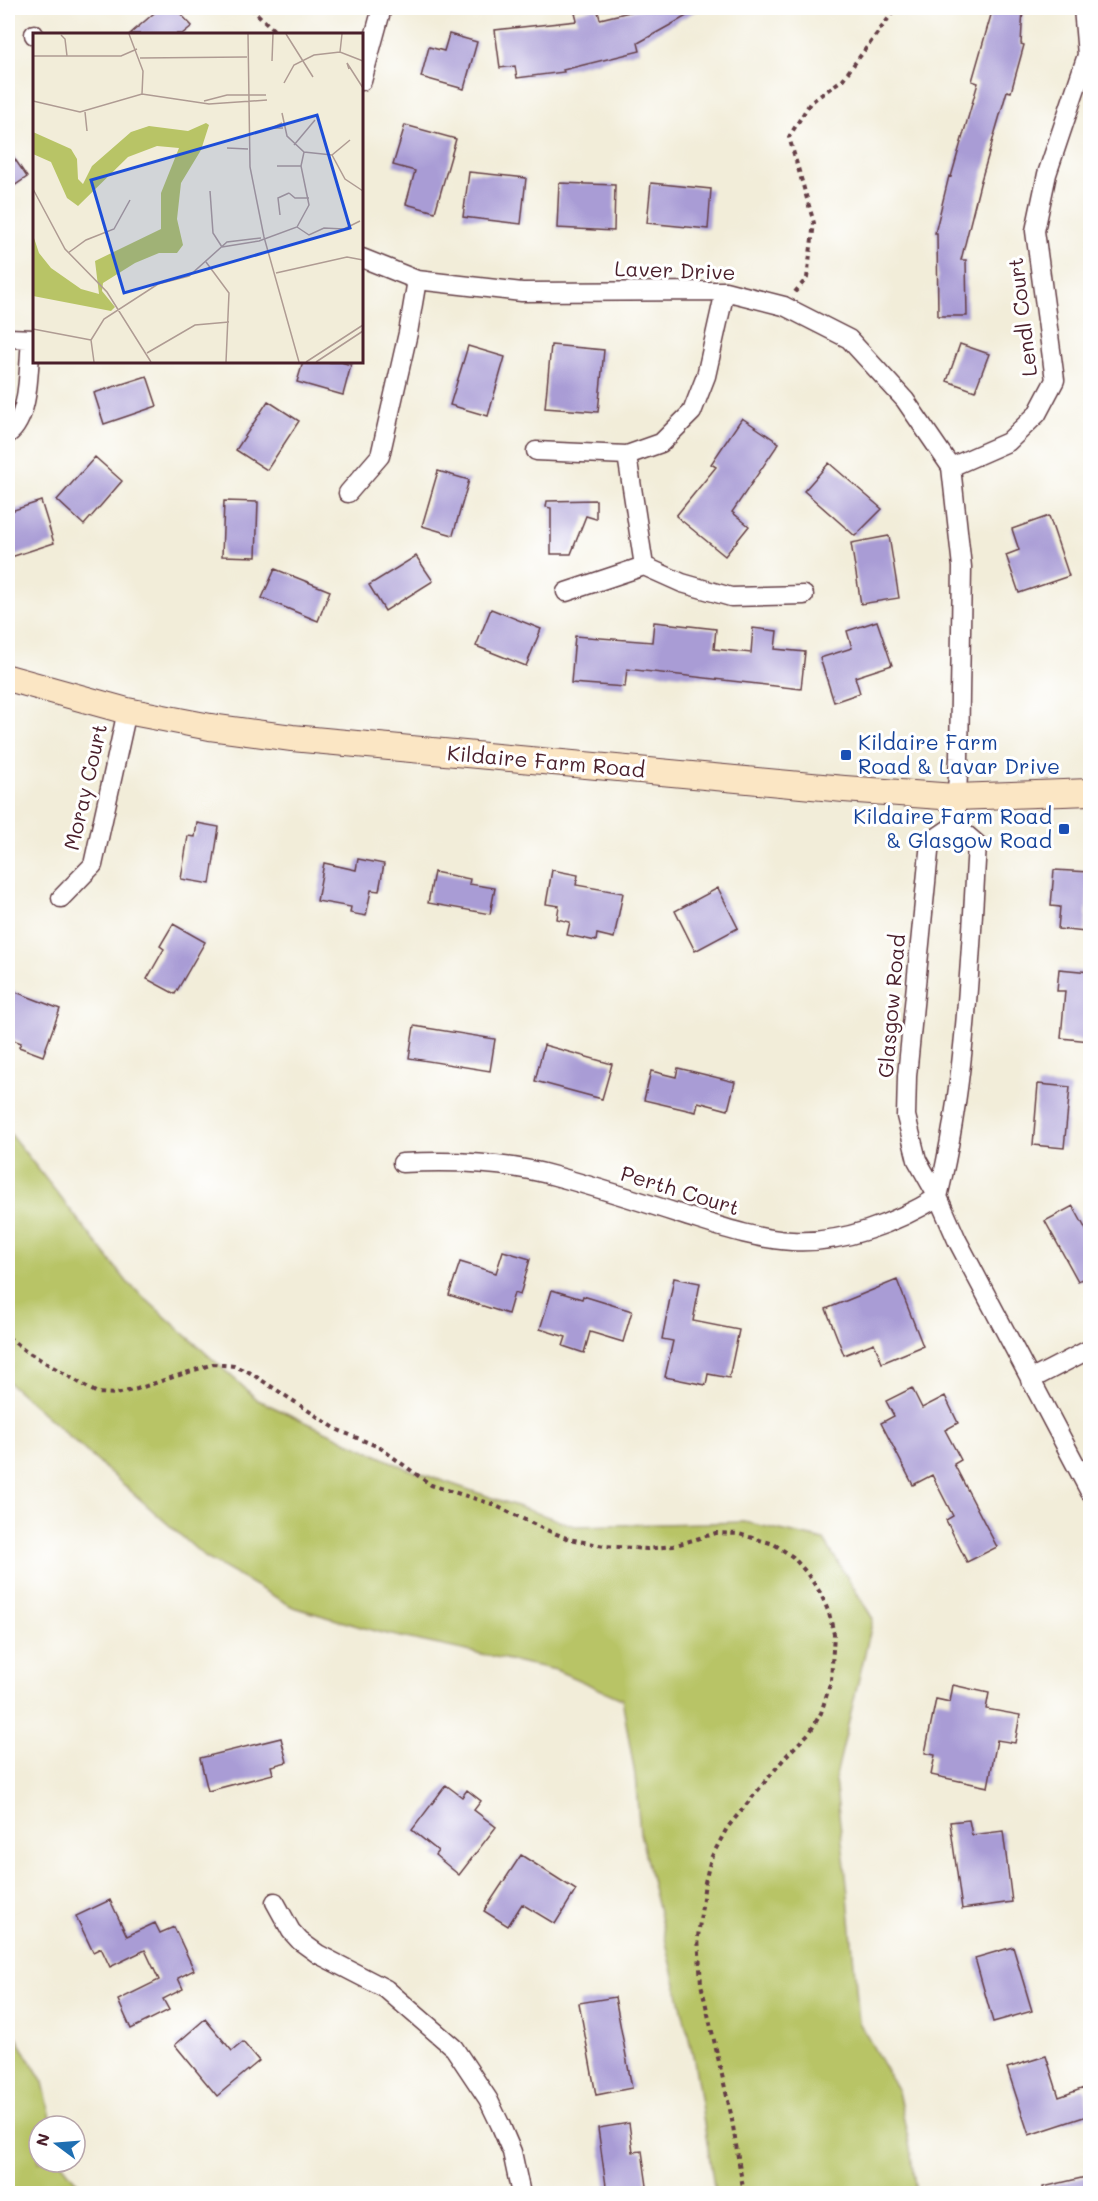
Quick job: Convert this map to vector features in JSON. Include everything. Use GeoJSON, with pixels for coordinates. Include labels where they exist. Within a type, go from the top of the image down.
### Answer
{"type":"FeatureCollection","features":[{"type":"Feature","properties":{"kind":"main road","name":"Kildaire Farm Road"},"geometry":{"type":"LineString","coordinates":[[8,678],[126,711],[210,727],[292,738],[844,789],[955,796],[1090,792]]}},
{"type":"Feature","properties":{"kind":"street"},"geometry":{"type":"LineString","coordinates":[[363,77],[382,8]]}},
{"type":"Feature","properties":{"kind":"street","name":"Lendl Court"},"geometry":{"type":"LineString","coordinates":[[951,467],[1008,442],[1037,414],[1055,380],[1035,231],[1047,174],[1086,56],[1083,8]]}},
{"type":"Feature","properties":{"kind":"street","name":"Laver Drive"},"geometry":{"type":"LineString","coordinates":[[363,258],[417,280],[522,292],[725,291],[784,306],[849,339],[905,400],[951,467],[962,567],[959,758],[955,796]]}},
{"type":"Feature","properties":{"kind":"street"},"geometry":{"type":"LineString","coordinates":[[348,493],[380,456],[408,333],[417,280]]}},
{"type":"Feature","properties":{"kind":"street"},"geometry":{"type":"LineString","coordinates":[[536,451],[627,455],[661,443],[692,412],[706,376],[725,291]]}},
{"type":"Feature","properties":{"kind":"street"},"geometry":{"type":"LineString","coordinates":[[8,338],[33,339],[23,413],[16,426],[8,434]]}},
{"type":"Feature","properties":{"kind":"street"},"geometry":{"type":"LineString","coordinates":[[627,455],[644,566]]}},
{"type":"Feature","properties":{"kind":"street"},"geometry":{"type":"LineString","coordinates":[[566,592],[644,566],[682,583],[731,597],[804,595]]}},
{"type":"Feature","properties":{"kind":"street","name":"Moray Court"},"geometry":{"type":"LineString","coordinates":[[61,898],[93,865],[126,711]]}},
{"type":"Feature","properties":{"kind":"street"},"geometry":{"type":"LineString","coordinates":[[938,1197],[950,1149],[959,1082],[978,844],[955,825],[955,796]]}},
{"type":"Feature","properties":{"kind":"street","name":"Glasgow Road"},"geometry":{"type":"LineString","coordinates":[[955,825],[930,842],[907,1086],[906,1116],[909,1137],[917,1160],[938,1197],[957,1240],[1090,1492]]}},
{"type":"Feature","properties":{"kind":"street","name":"Perth Court"},"geometry":{"type":"LineString","coordinates":[[402,1163],[449,1161],[510,1166],[554,1176],[749,1236],[794,1242],[824,1240],[855,1233],[892,1221],[938,1197]]}},
{"type":"Feature","properties":{"kind":"street"},"geometry":{"type":"LineString","coordinates":[[1030,1380],[1090,1349]]}},
{"type":"Feature","properties":{"kind":"street"},"geometry":{"type":"LineString","coordinates":[[274,1902],[291,1931],[300,1941],[386,1989],[454,2048],[473,2074],[496,2115],[512,2152],[521,2193]]}},
{"type":"Feature","properties":{"kind":"path"},"geometry":{"type":"LineString","coordinates":[[251,8],[277,33]]}},
{"type":"Feature","properties":{"kind":"path"},"geometry":{"type":"LineString","coordinates":[[784,306],[807,278],[814,223],[789,137],[810,103],[843,79],[894,8]]}},
{"type":"Feature","properties":{"kind":"path"},"geometry":{"type":"LineString","coordinates":[[8,1336],[24,1350],[97,1393],[116,1394],[213,1364],[234,1366],[249,1372],[338,1430],[379,1447],[431,1485],[492,1504],[569,1539],[604,1546],[647,1549],[673,1546],[716,1533],[739,1534],[774,1544],[793,1557],[806,1572],[821,1594],[830,1613],[834,1634],[831,1681],[821,1713],[810,1732],[787,1755],[727,1828],[711,1858],[705,1882],[698,1937],[701,1984],[731,2114],[744,2193]]}},
{"type":"Feature","properties":{"kind":"green space"},"geometry":{"type":"Polygon","coordinates":[[[8,1131],[128,1283],[258,1400],[405,1468],[575,1526],[745,1522],[824,1540],[873,1619],[835,1780],[859,2022],[898,2091],[910,2148],[916,2193],[715,2193],[694,2060],[640,1833],[635,1775],[622,1699],[556,1670],[378,1632],[293,1607],[206,1558],[8,1382],[8,1131]]]}},
{"type":"Feature","properties":{"kind":"green space"},"geometry":{"type":"Polygon","coordinates":[[[8,2023],[43,2082],[50,2114],[27,2114],[27,2174],[71,2174],[86,2193],[8,2193],[8,2023]]]}},
{"type":"Feature","properties":{"kind":"building"},"geometry":{"type":"Polygon","coordinates":[[[160,8],[175,8],[192,26],[183,33],[131,33],[160,8]]]}},
{"type":"Feature","properties":{"kind":"building"},"geometry":{"type":"Polygon","coordinates":[[[597,8],[600,19],[646,8],[701,8],[638,43],[640,51],[563,70],[564,72],[517,78],[515,66],[500,68],[495,30],[577,21],[575,13],[597,8]]]}},
{"type":"Feature","properties":{"kind":"building"},"geometry":{"type":"Polygon","coordinates":[[[993,8],[1023,8],[1021,44],[1024,45],[1011,92],[1007,91],[961,260],[966,260],[967,316],[938,316],[937,233],[935,233],[949,176],[951,177],[978,83],[972,81],[993,8]]]}},
{"type":"Feature","properties":{"kind":"building"},"geometry":{"type":"Polygon","coordinates":[[[449,34],[477,42],[464,89],[421,77],[429,47],[444,51],[449,34]]]}},
{"type":"Feature","properties":{"kind":"building"},"geometry":{"type":"Polygon","coordinates":[[[405,125],[456,139],[435,212],[406,204],[415,171],[393,165],[405,125]]]}},
{"type":"Feature","properties":{"kind":"building"},"geometry":{"type":"Polygon","coordinates":[[[8,149],[27,177],[8,190],[8,149]]]}},
{"type":"Feature","properties":{"kind":"building"},"geometry":{"type":"Polygon","coordinates":[[[469,172],[526,178],[521,224],[463,217],[469,172]]]}},
{"type":"Feature","properties":{"kind":"building"},"geometry":{"type":"Polygon","coordinates":[[[559,183],[615,185],[614,231],[557,228],[559,183]]]}},
{"type":"Feature","properties":{"kind":"building"},"geometry":{"type":"Polygon","coordinates":[[[651,183],[711,189],[708,229],[647,223],[651,183]]]}},
{"type":"Feature","properties":{"kind":"building"},"geometry":{"type":"Polygon","coordinates":[[[960,344],[989,354],[975,391],[947,381],[960,344]]]}},
{"type":"Feature","properties":{"kind":"building"},"geometry":{"type":"Polygon","coordinates":[[[551,345],[604,350],[598,412],[545,408],[551,345]]]}},
{"type":"Feature","properties":{"kind":"building"},"geometry":{"type":"Polygon","coordinates":[[[468,346],[505,357],[488,416],[450,405],[468,346]]]}},
{"type":"Feature","properties":{"kind":"building"},"geometry":{"type":"Polygon","coordinates":[[[303,363],[351,365],[343,395],[297,382],[303,363]]]}},
{"type":"Feature","properties":{"kind":"building"},"geometry":{"type":"Polygon","coordinates":[[[147,376],[157,406],[104,424],[94,393],[147,376]]]}},
{"type":"Feature","properties":{"kind":"building"},"geometry":{"type":"Polygon","coordinates":[[[268,401],[299,421],[267,470],[236,450],[268,401]]]}},
{"type":"Feature","properties":{"kind":"building"},"geometry":{"type":"Polygon","coordinates":[[[742,418],[779,443],[732,512],[749,526],[725,556],[676,516],[716,467],[711,464],[742,418]]]}},
{"type":"Feature","properties":{"kind":"building"},"geometry":{"type":"Polygon","coordinates":[[[95,457],[122,481],[84,525],[57,500],[95,457]]]}},
{"type":"Feature","properties":{"kind":"building"},"geometry":{"type":"Polygon","coordinates":[[[829,463],[882,509],[855,536],[804,491],[829,463]]]}},
{"type":"Feature","properties":{"kind":"building"},"geometry":{"type":"Polygon","coordinates":[[[438,471],[469,480],[453,535],[422,526],[438,471]]]}},
{"type":"Feature","properties":{"kind":"building"},"geometry":{"type":"Polygon","coordinates":[[[596,500],[596,519],[586,516],[571,554],[551,554],[551,508],[546,507],[547,501],[596,500]]]}},
{"type":"Feature","properties":{"kind":"building"},"geometry":{"type":"Polygon","coordinates":[[[41,501],[54,543],[8,558],[8,512],[41,501]]]}},
{"type":"Feature","properties":{"kind":"building"},"geometry":{"type":"Polygon","coordinates":[[[224,501],[258,502],[256,557],[222,556],[224,501]]]}},
{"type":"Feature","properties":{"kind":"building"},"geometry":{"type":"Polygon","coordinates":[[[1049,516],[1069,576],[1019,593],[1006,555],[1019,550],[1012,529],[1049,516]]]}},
{"type":"Feature","properties":{"kind":"building"},"geometry":{"type":"Polygon","coordinates":[[[889,536],[899,598],[861,604],[851,543],[889,536]]]}},
{"type":"Feature","properties":{"kind":"building"},"geometry":{"type":"Polygon","coordinates":[[[416,556],[433,581],[385,611],[369,585],[416,556]]]}},
{"type":"Feature","properties":{"kind":"building"},"geometry":{"type":"Polygon","coordinates":[[[275,569],[330,591],[318,621],[262,598],[275,569]]]}},
{"type":"Feature","properties":{"kind":"building"},"geometry":{"type":"Polygon","coordinates":[[[491,609],[541,629],[526,666],[476,646],[491,609]]]}},
{"type":"Feature","properties":{"kind":"building"},"geometry":{"type":"Polygon","coordinates":[[[877,621],[892,665],[855,677],[860,693],[834,702],[820,658],[852,648],[847,631],[877,621]]]}},
{"type":"Feature","properties":{"kind":"building"},"geometry":{"type":"Polygon","coordinates":[[[654,622],[716,629],[714,649],[751,653],[753,628],[777,631],[775,649],[805,652],[801,689],[627,669],[625,687],[571,683],[575,636],[652,642],[654,622]]]}},
{"type":"Feature","properties":{"kind":"building"},"geometry":{"type":"Polygon","coordinates":[[[197,823],[219,827],[210,884],[181,879],[188,836],[195,837],[197,823]]]}},
{"type":"Feature","properties":{"kind":"building"},"geometry":{"type":"Polygon","coordinates":[[[358,859],[384,864],[379,891],[371,890],[366,916],[350,913],[351,907],[317,901],[324,863],[356,870],[358,859]]]}},
{"type":"Feature","properties":{"kind":"building"},"geometry":{"type":"Polygon","coordinates":[[[552,870],[578,875],[576,885],[623,893],[614,938],[597,934],[596,941],[567,935],[570,922],[557,919],[559,906],[546,904],[552,870]]]}},
{"type":"Feature","properties":{"kind":"building"},"geometry":{"type":"Polygon","coordinates":[[[1054,870],[1089,872],[1085,932],[1058,929],[1060,907],[1051,906],[1054,870]]]}},
{"type":"Feature","properties":{"kind":"building"},"geometry":{"type":"Polygon","coordinates":[[[434,872],[470,879],[469,884],[495,888],[490,914],[428,903],[434,872]]]}},
{"type":"Feature","properties":{"kind":"building"},"geometry":{"type":"Polygon","coordinates":[[[718,888],[738,928],[695,951],[675,911],[718,888]]]}},
{"type":"Feature","properties":{"kind":"building"},"geometry":{"type":"Polygon","coordinates":[[[173,924],[205,942],[175,994],[147,979],[164,949],[160,946],[173,924]]]}},
{"type":"Feature","properties":{"kind":"building"},"geometry":{"type":"Polygon","coordinates":[[[1059,969],[1090,972],[1090,1041],[1061,1038],[1065,991],[1057,991],[1059,969]]]}},
{"type":"Feature","properties":{"kind":"building"},"geometry":{"type":"Polygon","coordinates":[[[8,989],[60,1009],[43,1056],[19,1047],[21,1043],[8,1038],[8,989]]]}},
{"type":"Feature","properties":{"kind":"building"},"geometry":{"type":"Polygon","coordinates":[[[414,1026],[495,1039],[490,1071],[409,1058],[414,1026]]]}},
{"type":"Feature","properties":{"kind":"building"},"geometry":{"type":"Polygon","coordinates":[[[544,1045],[612,1064],[602,1099],[535,1081],[544,1045]]]}},
{"type":"Feature","properties":{"kind":"building"},"geometry":{"type":"Polygon","coordinates":[[[678,1068],[735,1082],[728,1110],[698,1102],[696,1112],[644,1100],[651,1071],[676,1077],[678,1068]]]}},
{"type":"Feature","properties":{"kind":"building"},"geometry":{"type":"Polygon","coordinates":[[[1038,1084],[1070,1087],[1064,1148],[1033,1145],[1038,1084]]]}},
{"type":"Feature","properties":{"kind":"building"},"geometry":{"type":"Polygon","coordinates":[[[1073,1206],[1090,1237],[1090,1275],[1078,1281],[1045,1221],[1073,1206]]]}},
{"type":"Feature","properties":{"kind":"building"},"geometry":{"type":"Polygon","coordinates":[[[503,1251],[530,1259],[520,1295],[514,1293],[508,1314],[449,1295],[460,1262],[496,1273],[503,1251]]]}},
{"type":"Feature","properties":{"kind":"building"},"geometry":{"type":"Polygon","coordinates":[[[674,1278],[700,1283],[693,1321],[739,1330],[729,1378],[708,1374],[706,1385],[665,1377],[673,1341],[662,1339],[674,1278]]]}},
{"type":"Feature","properties":{"kind":"building"},"geometry":{"type":"Polygon","coordinates":[[[897,1280],[923,1346],[882,1363],[874,1343],[844,1355],[826,1309],[897,1280]]]}},
{"type":"Feature","properties":{"kind":"building"},"geometry":{"type":"Polygon","coordinates":[[[552,1290],[582,1299],[583,1296],[632,1311],[623,1342],[590,1332],[584,1353],[563,1346],[566,1337],[540,1329],[552,1290]]]}},
{"type":"Feature","properties":{"kind":"building"},"geometry":{"type":"Polygon","coordinates":[[[912,1388],[922,1408],[945,1396],[958,1423],[945,1430],[961,1460],[954,1464],[997,1547],[967,1562],[946,1520],[953,1516],[932,1475],[913,1485],[881,1423],[894,1416],[886,1401],[912,1388]]]}},
{"type":"Feature","properties":{"kind":"building"},"geometry":{"type":"Polygon","coordinates":[[[953,1685],[989,1693],[986,1709],[1020,1715],[1015,1743],[997,1740],[988,1787],[931,1775],[935,1755],[925,1753],[936,1699],[950,1702],[953,1685]]]}},
{"type":"Feature","properties":{"kind":"building"},"geometry":{"type":"Polygon","coordinates":[[[281,1738],[287,1762],[271,1766],[273,1774],[208,1791],[200,1758],[281,1738]]]}},
{"type":"Feature","properties":{"kind":"building"},"geometry":{"type":"Polygon","coordinates":[[[446,1785],[462,1797],[467,1790],[481,1801],[474,1810],[496,1827],[459,1875],[435,1855],[438,1851],[412,1830],[446,1785]]]}},
{"type":"Feature","properties":{"kind":"building"},"geometry":{"type":"Polygon","coordinates":[[[969,1820],[972,1835],[1003,1831],[1012,1902],[962,1909],[950,1822],[969,1820]]]}},
{"type":"Feature","properties":{"kind":"building"},"geometry":{"type":"Polygon","coordinates":[[[521,1855],[576,1890],[555,1924],[522,1904],[508,1926],[484,1911],[521,1855]]]}},
{"type":"Feature","properties":{"kind":"building"},"geometry":{"type":"Polygon","coordinates":[[[110,1900],[127,1936],[155,1923],[160,1933],[174,1927],[194,1970],[178,1978],[183,1989],[163,1999],[169,2010],[131,2029],[118,2000],[159,1980],[145,1950],[110,1967],[101,1948],[93,1952],[76,1916],[110,1900]]]}},
{"type":"Feature","properties":{"kind":"building"},"geometry":{"type":"Polygon","coordinates":[[[1013,1947],[1032,2011],[993,2022],[975,1958],[1013,1947]]]}},
{"type":"Feature","properties":{"kind":"building"},"geometry":{"type":"Polygon","coordinates":[[[615,1997],[632,2088],[596,2095],[579,2003],[615,1997]]]}},
{"type":"Feature","properties":{"kind":"building"},"geometry":{"type":"Polygon","coordinates":[[[205,2019],[232,2051],[243,2042],[259,2061],[217,2096],[175,2045],[205,2019]]]}},
{"type":"Feature","properties":{"kind":"building"},"geometry":{"type":"Polygon","coordinates":[[[1046,2056],[1059,2097],[1084,2088],[1090,2115],[1029,2135],[1007,2068],[1046,2056]]]}},
{"type":"Feature","properties":{"kind":"building"},"geometry":{"type":"Polygon","coordinates":[[[629,2123],[633,2152],[642,2151],[648,2193],[607,2193],[598,2128],[629,2123]]]}},
{"type":"Feature","properties":{"kind":"building"},"geometry":{"type":"Polygon","coordinates":[[[1090,2176],[1090,2193],[1044,2193],[1043,2187],[1090,2176]]]}},
{"type":"Feature","properties":{"kind":"place","name":"Kildaire Farm Road & Lavar Drive"},"geometry":{"type":"Point","coordinates":[846,755]}},
{"type":"Feature","properties":{"kind":"place","name":"Kildaire Farm Road & Glasgow Road"},"geometry":{"type":"Point","coordinates":[1064,829]}}]}
